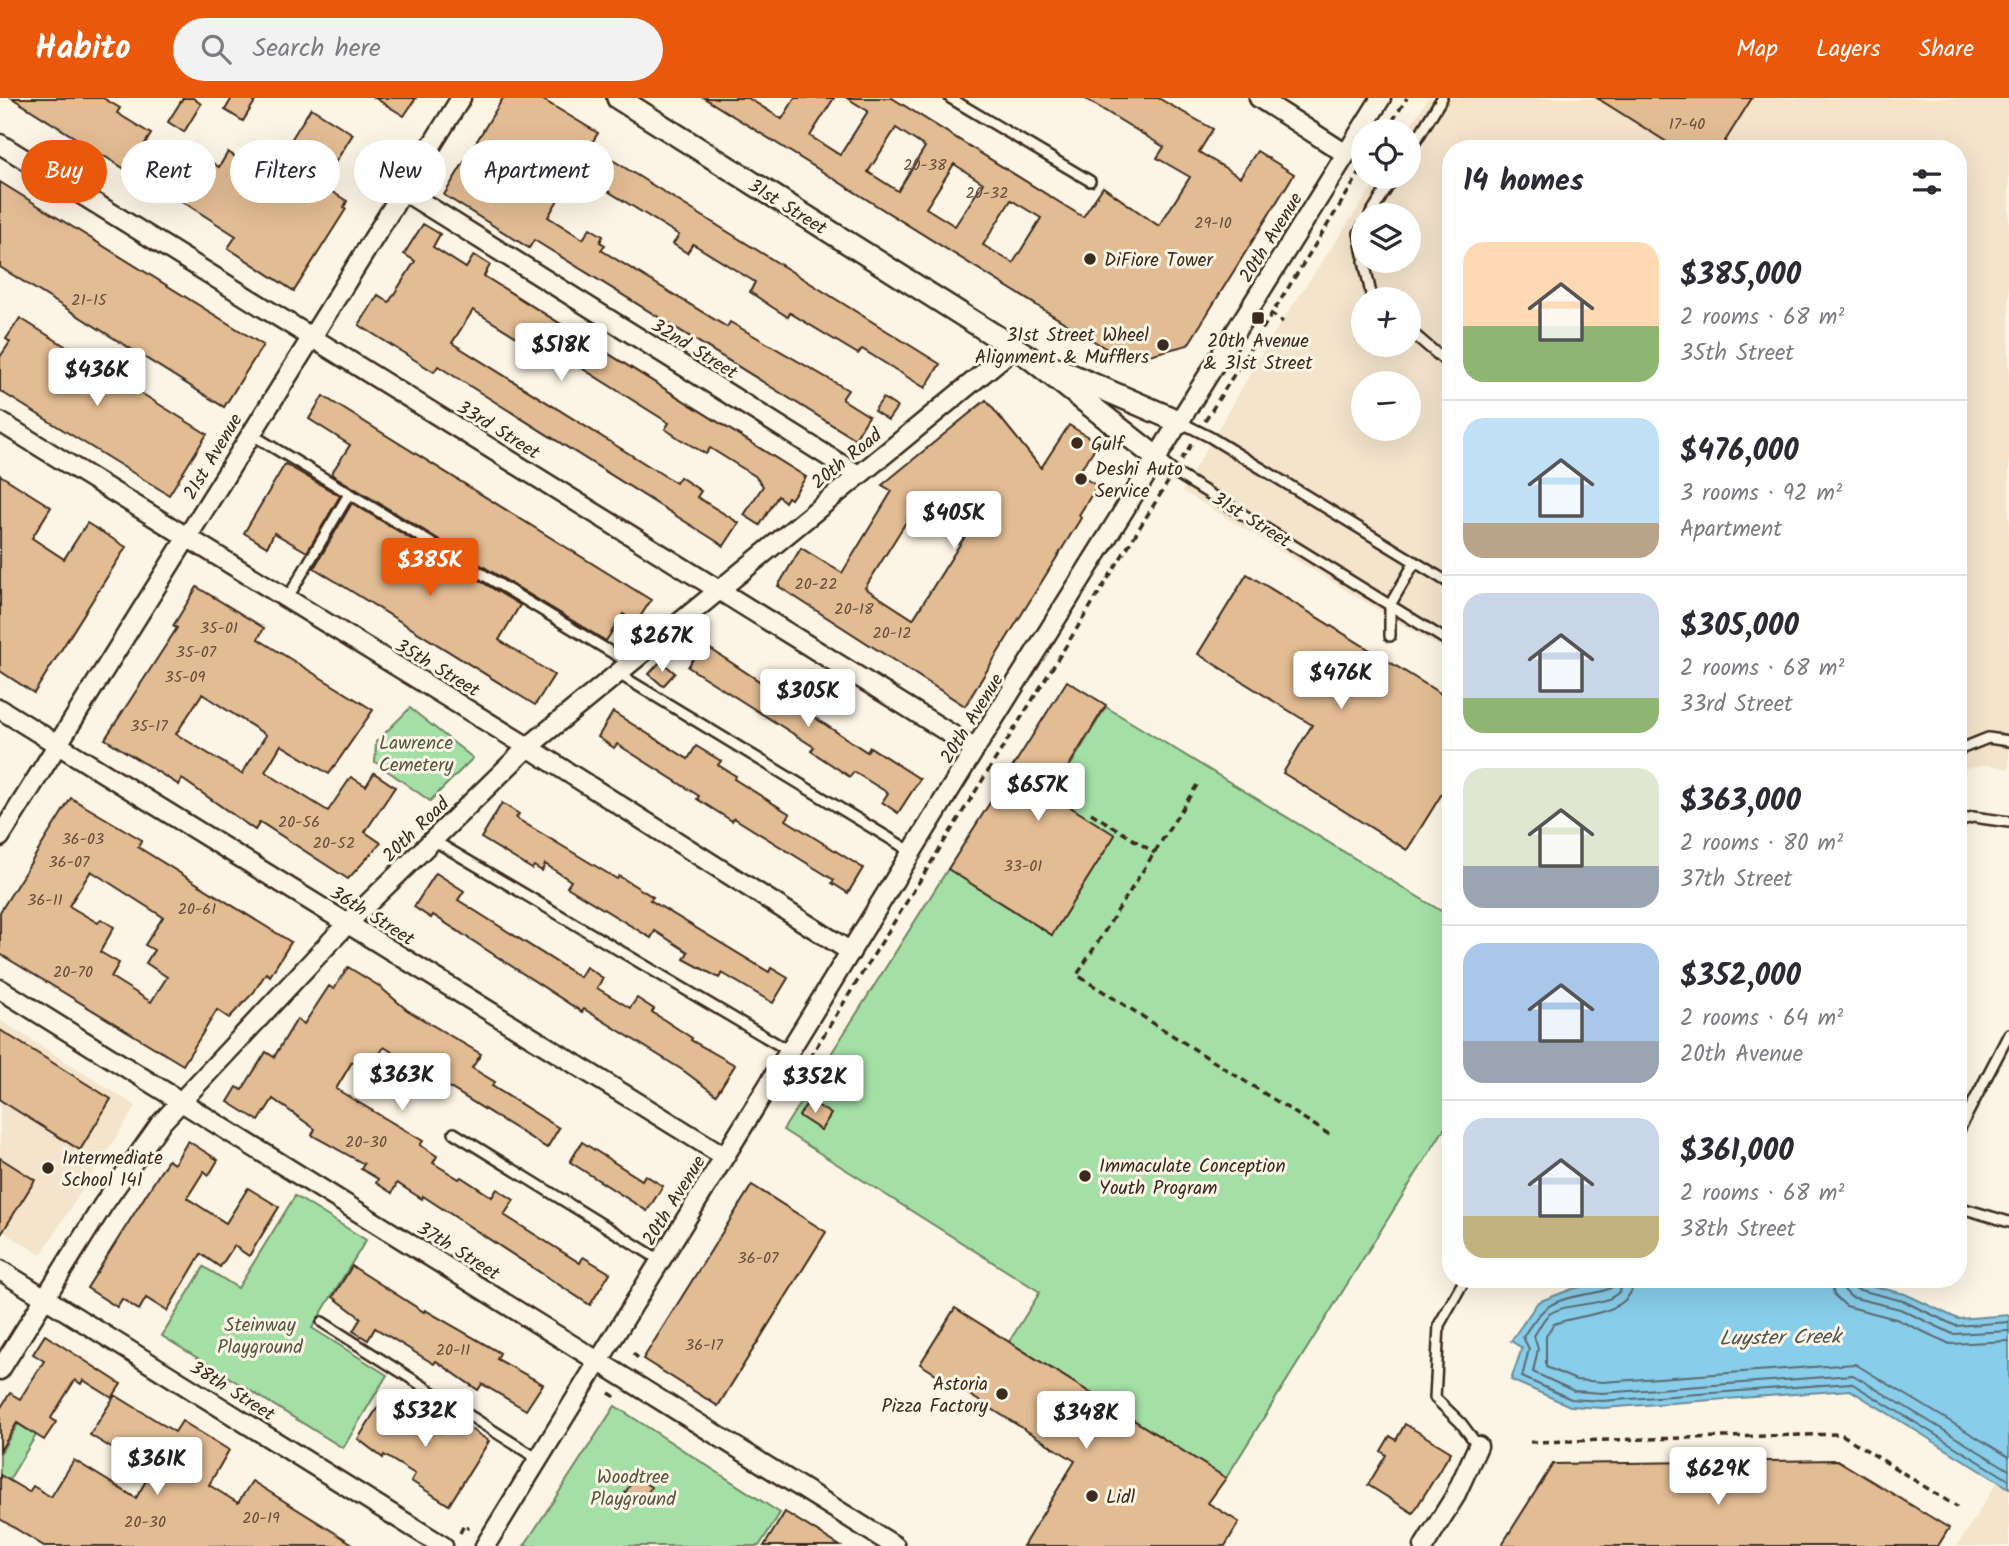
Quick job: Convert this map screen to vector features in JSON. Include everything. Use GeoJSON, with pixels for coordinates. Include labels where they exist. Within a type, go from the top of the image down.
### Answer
{"type":"FeatureCollection","features":[{"type":"Feature","properties":{"kind":"street","name":"21st Avenue"},"geometry":{"type":"LineString","coordinates":[[434,140],[461,98]]}},
{"type":"Feature","properties":{"kind":"street","name":"31st Street"},"geometry":{"type":"LineString","coordinates":[[618,98],[1022,352],[1166,465]]}},
{"type":"Feature","properties":{"kind":"street"},"geometry":{"type":"LineString","coordinates":[[1259,98],[1346,154]]}},
{"type":"Feature","properties":{"kind":"street","name":"20th Avenue"},"geometry":{"type":"LineString","coordinates":[[485,1546],[975,749],[1166,465],[1381,98]]}},
{"type":"Feature","properties":{"kind":"street","name":"33rd Street"},"geometry":{"type":"LineString","coordinates":[[0,144],[975,749]]}},
{"type":"Feature","properties":{"kind":"street","name":"21st Avenue"},"geometry":{"type":"LineString","coordinates":[[0,837],[394,203]]}},
{"type":"Feature","properties":{"kind":"street","name":"32nd Street"},"geometry":{"type":"LineString","coordinates":[[423,203],[858,475]]}},
{"type":"Feature","properties":{"kind":"street","name":"31st Street"},"geometry":{"type":"LineString","coordinates":[[1022,352],[1189,427]]}},
{"type":"Feature","properties":{"kind":"street","name":"20th Road"},"geometry":{"type":"LineString","coordinates":[[0,1370],[160,1124],[347,924],[528,747],[858,475],[1022,352]]}},
{"type":"Feature","properties":{"kind":"street","name":"35th Street"},"geometry":{"type":"LineString","coordinates":[[0,422],[528,747],[851,952]]}},
{"type":"Feature","properties":{"kind":"street","name":"36th Street"},"geometry":{"type":"LineString","coordinates":[[0,709],[724,1156]]}},
{"type":"Feature","properties":{"kind":"street","name":"37th Street"},"geometry":{"type":"LineString","coordinates":[[0,989],[895,1546]]}},
{"type":"Feature","properties":{"kind":"street","name":"38th Street"},"geometry":{"type":"LineString","coordinates":[[0,1270],[443,1546]]}},
{"type":"Feature","properties":{"kind":"street"},"geometry":{"type":"LineString","coordinates":[[1424,1546],[1454,1498],[1478,1446]]}},
{"type":"Feature","properties":{"kind":"lane"},"geometry":{"type":"LineString","coordinates":[[950,98],[1090,181]]}},
{"type":"Feature","properties":{"kind":"lane"},"geometry":{"type":"LineString","coordinates":[[1421,132],[1442,98]]}},
{"type":"Feature","properties":{"kind":"lane"},"geometry":{"type":"LineString","coordinates":[[1421,340],[1442,358]]}},
{"type":"Feature","properties":{"kind":"lane","name":"31st Street"},"geometry":{"type":"LineString","coordinates":[[1189,427],[1442,578]]}},
{"type":"Feature","properties":{"kind":"lane"},"geometry":{"type":"LineString","coordinates":[[251,434],[912,852]]}},
{"type":"Feature","properties":{"kind":"lane","name":"31st Street"},"geometry":{"type":"LineString","coordinates":[[1166,465],[1442,637]]}},
{"type":"Feature","properties":{"kind":"lane"},"geometry":{"type":"LineString","coordinates":[[287,599],[349,494]]}},
{"type":"Feature","properties":{"kind":"lane"},"geometry":{"type":"LineString","coordinates":[[1390,636],[1390,605],[1415,562]]}},
{"type":"Feature","properties":{"kind":"lane"},"geometry":{"type":"LineString","coordinates":[[1967,746],[1988,738],[2009,741]]}},
{"type":"Feature","properties":{"kind":"lane"},"geometry":{"type":"LineString","coordinates":[[1967,819],[2009,821]]}},
{"type":"Feature","properties":{"kind":"lane"},"geometry":{"type":"LineString","coordinates":[[433,840],[789,1051]]}},
{"type":"Feature","properties":{"kind":"lane"},"geometry":{"type":"LineString","coordinates":[[1967,1115],[2009,1034]]}},
{"type":"Feature","properties":{"kind":"lane"},"geometry":{"type":"LineString","coordinates":[[454,1133],[660,1261]]}},
{"type":"Feature","properties":{"kind":"lane"},"geometry":{"type":"LineString","coordinates":[[1967,1210],[2009,1222]]}},
{"type":"Feature","properties":{"kind":"lane"},"geometry":{"type":"LineString","coordinates":[[1460,1288],[1439,1325],[1436,1398],[1461,1423],[1478,1446]]}},
{"type":"Feature","properties":{"kind":"lane"},"geometry":{"type":"LineString","coordinates":[[322,1322],[538,1459]]}},
{"type":"Feature","properties":{"kind":"path"},"geometry":{"type":"LineString","coordinates":[[1394,119],[1407,98]]}},
{"type":"Feature","properties":{"kind":"path"},"geometry":{"type":"LineString","coordinates":[[795,1080],[1189,427],[1244,353],[1351,187]]}},
{"type":"Feature","properties":{"kind":"path"},"geometry":{"type":"LineString","coordinates":[[1269,313],[1283,322]]}},
{"type":"Feature","properties":{"kind":"path"},"geometry":{"type":"LineString","coordinates":[[1244,353],[1257,360]]}},
{"type":"Feature","properties":{"kind":"path"},"geometry":{"type":"LineString","coordinates":[[1197,785],[1077,975],[1330,1135]]}},
{"type":"Feature","properties":{"kind":"path"},"geometry":{"type":"LineString","coordinates":[[1091,813],[1154,852]]}},
{"type":"Feature","properties":{"kind":"path"},"geometry":{"type":"LineString","coordinates":[[633,1353],[638,1358],[635,1363]]}},
{"type":"Feature","properties":{"kind":"path"},"geometry":{"type":"LineString","coordinates":[[1530,1442],[1841,1434],[1957,1507]]}},
{"type":"Feature","properties":{"kind":"path"},"geometry":{"type":"LineString","coordinates":[[460,1533],[464,1525],[469,1529]]}},
{"type":"Feature","properties":{"kind":"shaded area"},"geometry":{"type":"Polygon","coordinates":[[[1428,98],[2009,98],[2009,769],[1987,765],[1967,768],[1967,140],[1442,140],[1442,649],[1182,491],[1270,339],[1351,219],[1351,273],[1421,273],[1421,203],[1362,203],[1371,189],[1421,189],[1421,119],[1415,119],[1428,98]]]}},
{"type":"Feature","properties":{"kind":"shaded area","name":"Intermediate School 141"},"geometry":{"type":"Polygon","coordinates":[[[0,1020],[136,1106],[41,1255],[0,1230],[0,1020]]]}},
{"type":"Feature","properties":{"kind":"shaded area"},"geometry":{"type":"Polygon","coordinates":[[[1998,1481],[2009,1488],[2009,1546],[1957,1546],[1998,1481]]]}},
{"type":"Feature","properties":{"kind":"green space"},"geometry":{"type":"Polygon","coordinates":[[[1106,707],[1442,912],[1442,1132],[1226,1478],[1009,1342],[1040,1292],[783,1130],[948,869],[1052,935],[1114,835],[1052,796],[1106,707]]]}},
{"type":"Feature","properties":{"kind":"green space","name":"Lawrence Cemetery"},"geometry":{"type":"Polygon","coordinates":[[[410,708],[473,758],[430,801],[375,762],[376,742],[410,708]]]}},
{"type":"Feature","properties":{"kind":"green space","name":"Steinway Playground"},"geometry":{"type":"Polygon","coordinates":[[[295,1196],[366,1240],[312,1328],[387,1375],[343,1448],[162,1336],[204,1267],[238,1288],[295,1196]]]}},
{"type":"Feature","properties":{"kind":"green space","name":"Woodtree Playground"},"geometry":{"type":"Polygon","coordinates":[[[615,1406],[780,1513],[759,1546],[524,1546],[615,1406]]]}},
{"type":"Feature","properties":{"kind":"green space"},"geometry":{"type":"Polygon","coordinates":[[[18,1424],[36,1435],[0,1495],[0,1454],[18,1424]]]}},
{"type":"Feature","properties":{"kind":"water","name":"Luyster Creek"},"geometry":{"type":"Polygon","coordinates":[[[1881,1288],[1905,1294],[1958,1319],[2009,1315],[2009,1488],[1850,1390],[1603,1408],[1570,1406],[1511,1380],[1522,1348],[1511,1341],[1538,1302],[1572,1289],[1881,1288]]]}},
{"type":"Feature","properties":{"kind":"building"},"geometry":{"type":"Polygon","coordinates":[[[12,98],[103,98],[120,108],[117,113],[151,134],[147,140],[121,140],[121,167],[107,158],[107,140],[79,140],[12,98]]]}},
{"type":"Feature","properties":{"kind":"building"},"geometry":{"type":"Polygon","coordinates":[[[183,98],[193,98],[201,104],[184,132],[168,122],[183,98]]]}},
{"type":"Feature","properties":{"kind":"building"},"geometry":{"type":"Polygon","coordinates":[[[232,98],[257,98],[243,121],[225,110],[232,98]]]}},
{"type":"Feature","properties":{"kind":"building"},"geometry":{"type":"Polygon","coordinates":[[[375,98],[416,98],[404,116],[375,98]]]}},
{"type":"Feature","properties":{"kind":"building"},"geometry":{"type":"Polygon","coordinates":[[[503,98],[540,98],[598,133],[594,140],[477,140],[503,98]]]}},
{"type":"Feature","properties":{"kind":"building"},"geometry":{"type":"Polygon","coordinates":[[[704,98],[748,98],[782,119],[795,98],[834,98],[810,136],[840,155],[868,111],[847,98],[892,98],[1083,217],[1103,187],[1159,226],[1190,177],[1157,158],[1164,147],[1084,98],[1158,98],[1213,129],[1199,152],[1240,177],[1257,151],[1294,174],[1188,345],[1126,361],[704,98]],[[896,128],[868,172],[898,191],[925,147],[896,128]],[[954,164],[926,208],[955,226],[983,183],[954,164]],[[1011,200],[983,245],[1013,263],[1041,218],[1011,200]]]}},
{"type":"Feature","properties":{"kind":"building"},"geometry":{"type":"Polygon","coordinates":[[[1597,98],[1752,98],[1726,140],[1664,140],[1597,98]]]}},
{"type":"Feature","properties":{"kind":"building"},"geometry":{"type":"Polygon","coordinates":[[[311,108],[353,134],[340,155],[340,140],[291,140],[311,108]]]}},
{"type":"Feature","properties":{"kind":"building"},"geometry":{"type":"Polygon","coordinates":[[[228,152],[230,203],[340,203],[340,197],[347,201],[344,207],[346,209],[294,291],[228,248],[236,236],[185,203],[216,203],[216,165],[219,167],[228,152]]]}},
{"type":"Feature","properties":{"kind":"building"},"geometry":{"type":"Polygon","coordinates":[[[614,161],[940,364],[925,388],[862,349],[858,354],[790,313],[788,317],[750,292],[755,282],[693,244],[687,253],[673,244],[679,235],[614,195],[614,161]]]}},
{"type":"Feature","properties":{"kind":"building"},"geometry":{"type":"Polygon","coordinates":[[[460,169],[460,203],[556,203],[548,217],[583,239],[590,228],[603,236],[600,242],[605,245],[601,250],[727,327],[730,322],[848,390],[842,399],[869,416],[855,439],[534,240],[529,248],[446,196],[460,169]]]}},
{"type":"Feature","properties":{"kind":"building"},"geometry":{"type":"Polygon","coordinates":[[[0,182],[21,195],[21,203],[34,203],[263,345],[224,407],[0,267],[0,182]]]}},
{"type":"Feature","properties":{"kind":"building"},"geometry":{"type":"Polygon","coordinates":[[[423,224],[440,234],[433,247],[466,268],[474,255],[490,265],[484,276],[806,477],[791,499],[788,497],[785,502],[778,496],[760,525],[744,515],[763,486],[755,476],[710,448],[706,454],[680,439],[665,429],[669,423],[524,332],[520,339],[473,310],[452,343],[676,483],[680,477],[701,491],[697,497],[739,523],[724,546],[438,366],[434,372],[359,325],[378,295],[389,302],[415,261],[404,254],[423,224]]]}},
{"type":"Feature","properties":{"kind":"building"},"geometry":{"type":"Polygon","coordinates":[[[20,318],[207,434],[169,495],[0,391],[0,357],[10,342],[6,339],[20,318]]]}},
{"type":"Feature","properties":{"kind":"building"},"geometry":{"type":"Polygon","coordinates":[[[323,396],[651,600],[636,623],[623,614],[606,641],[331,474],[350,445],[309,419],[323,396]]]}},
{"type":"Feature","properties":{"kind":"building"},"geometry":{"type":"Polygon","coordinates":[[[883,398],[897,407],[888,420],[874,411],[883,398]]]}},
{"type":"Feature","properties":{"kind":"building"},"geometry":{"type":"Polygon","coordinates":[[[986,400],[1041,468],[1069,425],[1098,443],[1078,474],[1097,486],[1079,515],[1081,518],[965,706],[778,586],[801,548],[842,573],[892,491],[882,485],[986,400]],[[916,506],[865,588],[913,619],[965,536],[916,506]]]}},
{"type":"Feature","properties":{"kind":"building"},"geometry":{"type":"Polygon","coordinates":[[[285,464],[340,496],[307,552],[274,533],[267,547],[244,533],[285,464]]]}},
{"type":"Feature","properties":{"kind":"building"},"geometry":{"type":"Polygon","coordinates":[[[0,475],[51,507],[32,538],[64,559],[87,523],[126,547],[34,693],[0,671],[0,475]]]}},
{"type":"Feature","properties":{"kind":"building"},"geometry":{"type":"Polygon","coordinates":[[[352,503],[520,605],[499,640],[554,675],[535,705],[314,568],[352,503]]]}},
{"type":"Feature","properties":{"kind":"building"},"geometry":{"type":"Polygon","coordinates":[[[1247,574],[1442,694],[1442,794],[1407,850],[1283,773],[1312,725],[1198,654],[1247,574]]]}},
{"type":"Feature","properties":{"kind":"building"},"geometry":{"type":"Polygon","coordinates":[[[197,587],[264,628],[258,639],[373,710],[329,774],[281,745],[265,772],[328,811],[351,777],[366,786],[374,773],[395,787],[365,832],[381,843],[348,879],[260,822],[255,830],[182,779],[179,785],[105,739],[177,628],[173,626],[197,587]],[[202,694],[176,734],[242,774],[266,735],[202,694]]]}},
{"type":"Feature","properties":{"kind":"building"},"geometry":{"type":"Polygon","coordinates":[[[703,644],[867,752],[870,747],[920,779],[898,813],[882,802],[888,793],[854,772],[850,777],[811,751],[814,747],[688,667],[703,644]]]}},
{"type":"Feature","properties":{"kind":"building"},"geometry":{"type":"Polygon","coordinates":[[[661,661],[675,673],[663,686],[649,674],[661,661]]]}},
{"type":"Feature","properties":{"kind":"building"},"geometry":{"type":"Polygon","coordinates":[[[1067,681],[1106,705],[1051,795],[1115,835],[1052,935],[948,869],[1067,681]]]}},
{"type":"Feature","properties":{"kind":"building"},"geometry":{"type":"Polygon","coordinates":[[[613,712],[688,759],[696,746],[721,761],[718,765],[736,776],[734,779],[790,814],[786,820],[863,868],[848,893],[832,883],[834,880],[734,818],[732,821],[697,799],[699,796],[617,744],[614,748],[598,737],[613,712]]]}},
{"type":"Feature","properties":{"kind":"building"},"geometry":{"type":"Polygon","coordinates":[[[71,798],[142,840],[138,847],[291,942],[270,976],[266,973],[254,992],[229,1018],[217,1010],[183,1065],[0,954],[0,912],[71,798]],[[91,871],[69,906],[98,923],[101,919],[114,927],[100,952],[119,963],[111,977],[151,1002],[167,977],[146,963],[154,950],[145,945],[163,917],[91,871]]]}},
{"type":"Feature","properties":{"kind":"building"},"geometry":{"type":"Polygon","coordinates":[[[502,803],[519,814],[516,818],[617,879],[619,876],[653,897],[650,900],[769,972],[771,968],[788,978],[773,1003],[722,973],[719,978],[684,959],[688,952],[655,931],[651,938],[567,887],[571,881],[545,864],[542,871],[534,866],[532,869],[481,838],[502,803]]]}},
{"type":"Feature","properties":{"kind":"building"},"geometry":{"type":"Polygon","coordinates":[[[436,873],[464,891],[458,900],[580,977],[586,967],[603,978],[597,988],[630,1008],[637,998],[654,1009],[652,1012],[692,1038],[691,1040],[735,1065],[716,1095],[684,1071],[584,1009],[582,1012],[433,915],[431,918],[414,907],[436,873]]]}},
{"type":"Feature","properties":{"kind":"building"},"geometry":{"type":"Polygon","coordinates":[[[348,967],[379,986],[407,1010],[481,1054],[472,1068],[495,1082],[492,1086],[559,1128],[547,1148],[384,1047],[368,1072],[352,1062],[336,1089],[423,1141],[420,1145],[437,1156],[433,1163],[492,1197],[497,1189],[514,1200],[504,1215],[580,1263],[583,1257],[610,1273],[590,1305],[423,1196],[422,1199],[397,1183],[392,1193],[376,1183],[378,1179],[361,1169],[364,1164],[312,1135],[315,1129],[273,1099],[259,1121],[228,1102],[237,1087],[242,1090],[266,1052],[274,1057],[297,1019],[304,1024],[329,986],[334,989],[348,967]]]}},
{"type":"Feature","properties":{"kind":"building"},"geometry":{"type":"Polygon","coordinates":[[[0,1030],[111,1099],[80,1150],[0,1100],[0,1030]]]}},
{"type":"Feature","properties":{"kind":"building"},"geometry":{"type":"Polygon","coordinates":[[[809,1100],[831,1114],[821,1130],[799,1116],[809,1100]]]}},
{"type":"Feature","properties":{"kind":"building"},"geometry":{"type":"Polygon","coordinates":[[[188,1141],[218,1160],[209,1175],[204,1171],[187,1198],[226,1223],[248,1188],[279,1207],[249,1256],[234,1246],[220,1267],[201,1254],[167,1311],[146,1298],[139,1310],[122,1299],[117,1307],[87,1288],[168,1160],[174,1164],[188,1141]]]}},
{"type":"Feature","properties":{"kind":"building"},"geometry":{"type":"Polygon","coordinates":[[[582,1142],[642,1180],[645,1175],[663,1186],[647,1211],[570,1162],[582,1142]]]}},
{"type":"Feature","properties":{"kind":"building"},"geometry":{"type":"Polygon","coordinates":[[[0,1158],[35,1180],[0,1236],[0,1158]]]}},
{"type":"Feature","properties":{"kind":"building"},"geometry":{"type":"Polygon","coordinates":[[[752,1185],[826,1232],[718,1406],[643,1359],[752,1185]]]}},
{"type":"Feature","properties":{"kind":"building"},"geometry":{"type":"Polygon","coordinates":[[[352,1266],[424,1312],[425,1310],[500,1353],[497,1359],[543,1384],[526,1410],[482,1384],[478,1390],[436,1361],[434,1364],[375,1328],[368,1340],[353,1331],[361,1318],[333,1297],[352,1266]]]}},
{"type":"Feature","properties":{"kind":"building"},"geometry":{"type":"Polygon","coordinates":[[[955,1308],[1226,1478],[1208,1503],[1239,1522],[1225,1546],[1023,1546],[1075,1461],[920,1364],[955,1308]]]}},
{"type":"Feature","properties":{"kind":"building"},"geometry":{"type":"Polygon","coordinates":[[[45,1335],[121,1384],[112,1398],[83,1380],[81,1384],[75,1380],[51,1418],[56,1422],[44,1440],[17,1423],[0,1451],[0,1409],[10,1393],[20,1399],[44,1361],[33,1354],[45,1335]]]}},
{"type":"Feature","properties":{"kind":"building"},"geometry":{"type":"Polygon","coordinates":[[[115,1395],[175,1432],[182,1421],[229,1450],[209,1485],[238,1503],[252,1481],[356,1546],[44,1546],[0,1519],[0,1475],[29,1492],[33,1486],[51,1497],[74,1460],[136,1498],[151,1472],[90,1435],[115,1395]]]}},
{"type":"Feature","properties":{"kind":"building"},"geometry":{"type":"Polygon","coordinates":[[[384,1397],[441,1433],[452,1417],[489,1441],[449,1505],[411,1481],[415,1474],[384,1455],[383,1458],[358,1439],[384,1397]]]}},
{"type":"Feature","properties":{"kind":"building"},"geometry":{"type":"Polygon","coordinates":[[[1405,1424],[1451,1452],[1413,1513],[1368,1485],[1386,1455],[1381,1451],[1390,1436],[1396,1440],[1405,1424]]]}},
{"type":"Feature","properties":{"kind":"building"},"geometry":{"type":"Polygon","coordinates":[[[1837,1460],[1949,1528],[1938,1546],[1501,1546],[1553,1464],[1837,1460]]]}},
{"type":"Feature","properties":{"kind":"building"},"geometry":{"type":"Polygon","coordinates":[[[635,1477],[651,1487],[642,1503],[625,1493],[635,1477]]]}},
{"type":"Feature","properties":{"kind":"building"},"geometry":{"type":"Polygon","coordinates":[[[785,1512],[840,1546],[764,1546],[785,1512]]]}},
{"type":"Feature","properties":{"kind":"place","name":"DiFiore Tower"},"geometry":{"type":"Point","coordinates":[1090,259]}},
{"type":"Feature","properties":{"kind":"place","name":"20th Avenue & 31st Street"},"geometry":{"type":"Point","coordinates":[1258,318]}},
{"type":"Feature","properties":{"kind":"place","name":"31st Street Wheel Alignment & Mufflers"},"geometry":{"type":"Point","coordinates":[1163,345]}},
{"type":"Feature","properties":{"kind":"place","name":"Gulf"},"geometry":{"type":"Point","coordinates":[1077,443]}},
{"type":"Feature","properties":{"kind":"place","name":"Deshi Auto Service"},"geometry":{"type":"Point","coordinates":[1081,479]}},
{"type":"Feature","properties":{"kind":"place","name":"Intermediate School 141"},"geometry":{"type":"Point","coordinates":[48,1168]}},
{"type":"Feature","properties":{"kind":"place","name":"Immaculate Conception Youth Program"},"geometry":{"type":"Point","coordinates":[1085,1176]}},
{"type":"Feature","properties":{"kind":"place","name":"Astoria Pizza Factory"},"geometry":{"type":"Point","coordinates":[1002,1394]}},
{"type":"Feature","properties":{"kind":"place","name":"Lidl"},"geometry":{"type":"Point","coordinates":[1092,1496]}}]}
